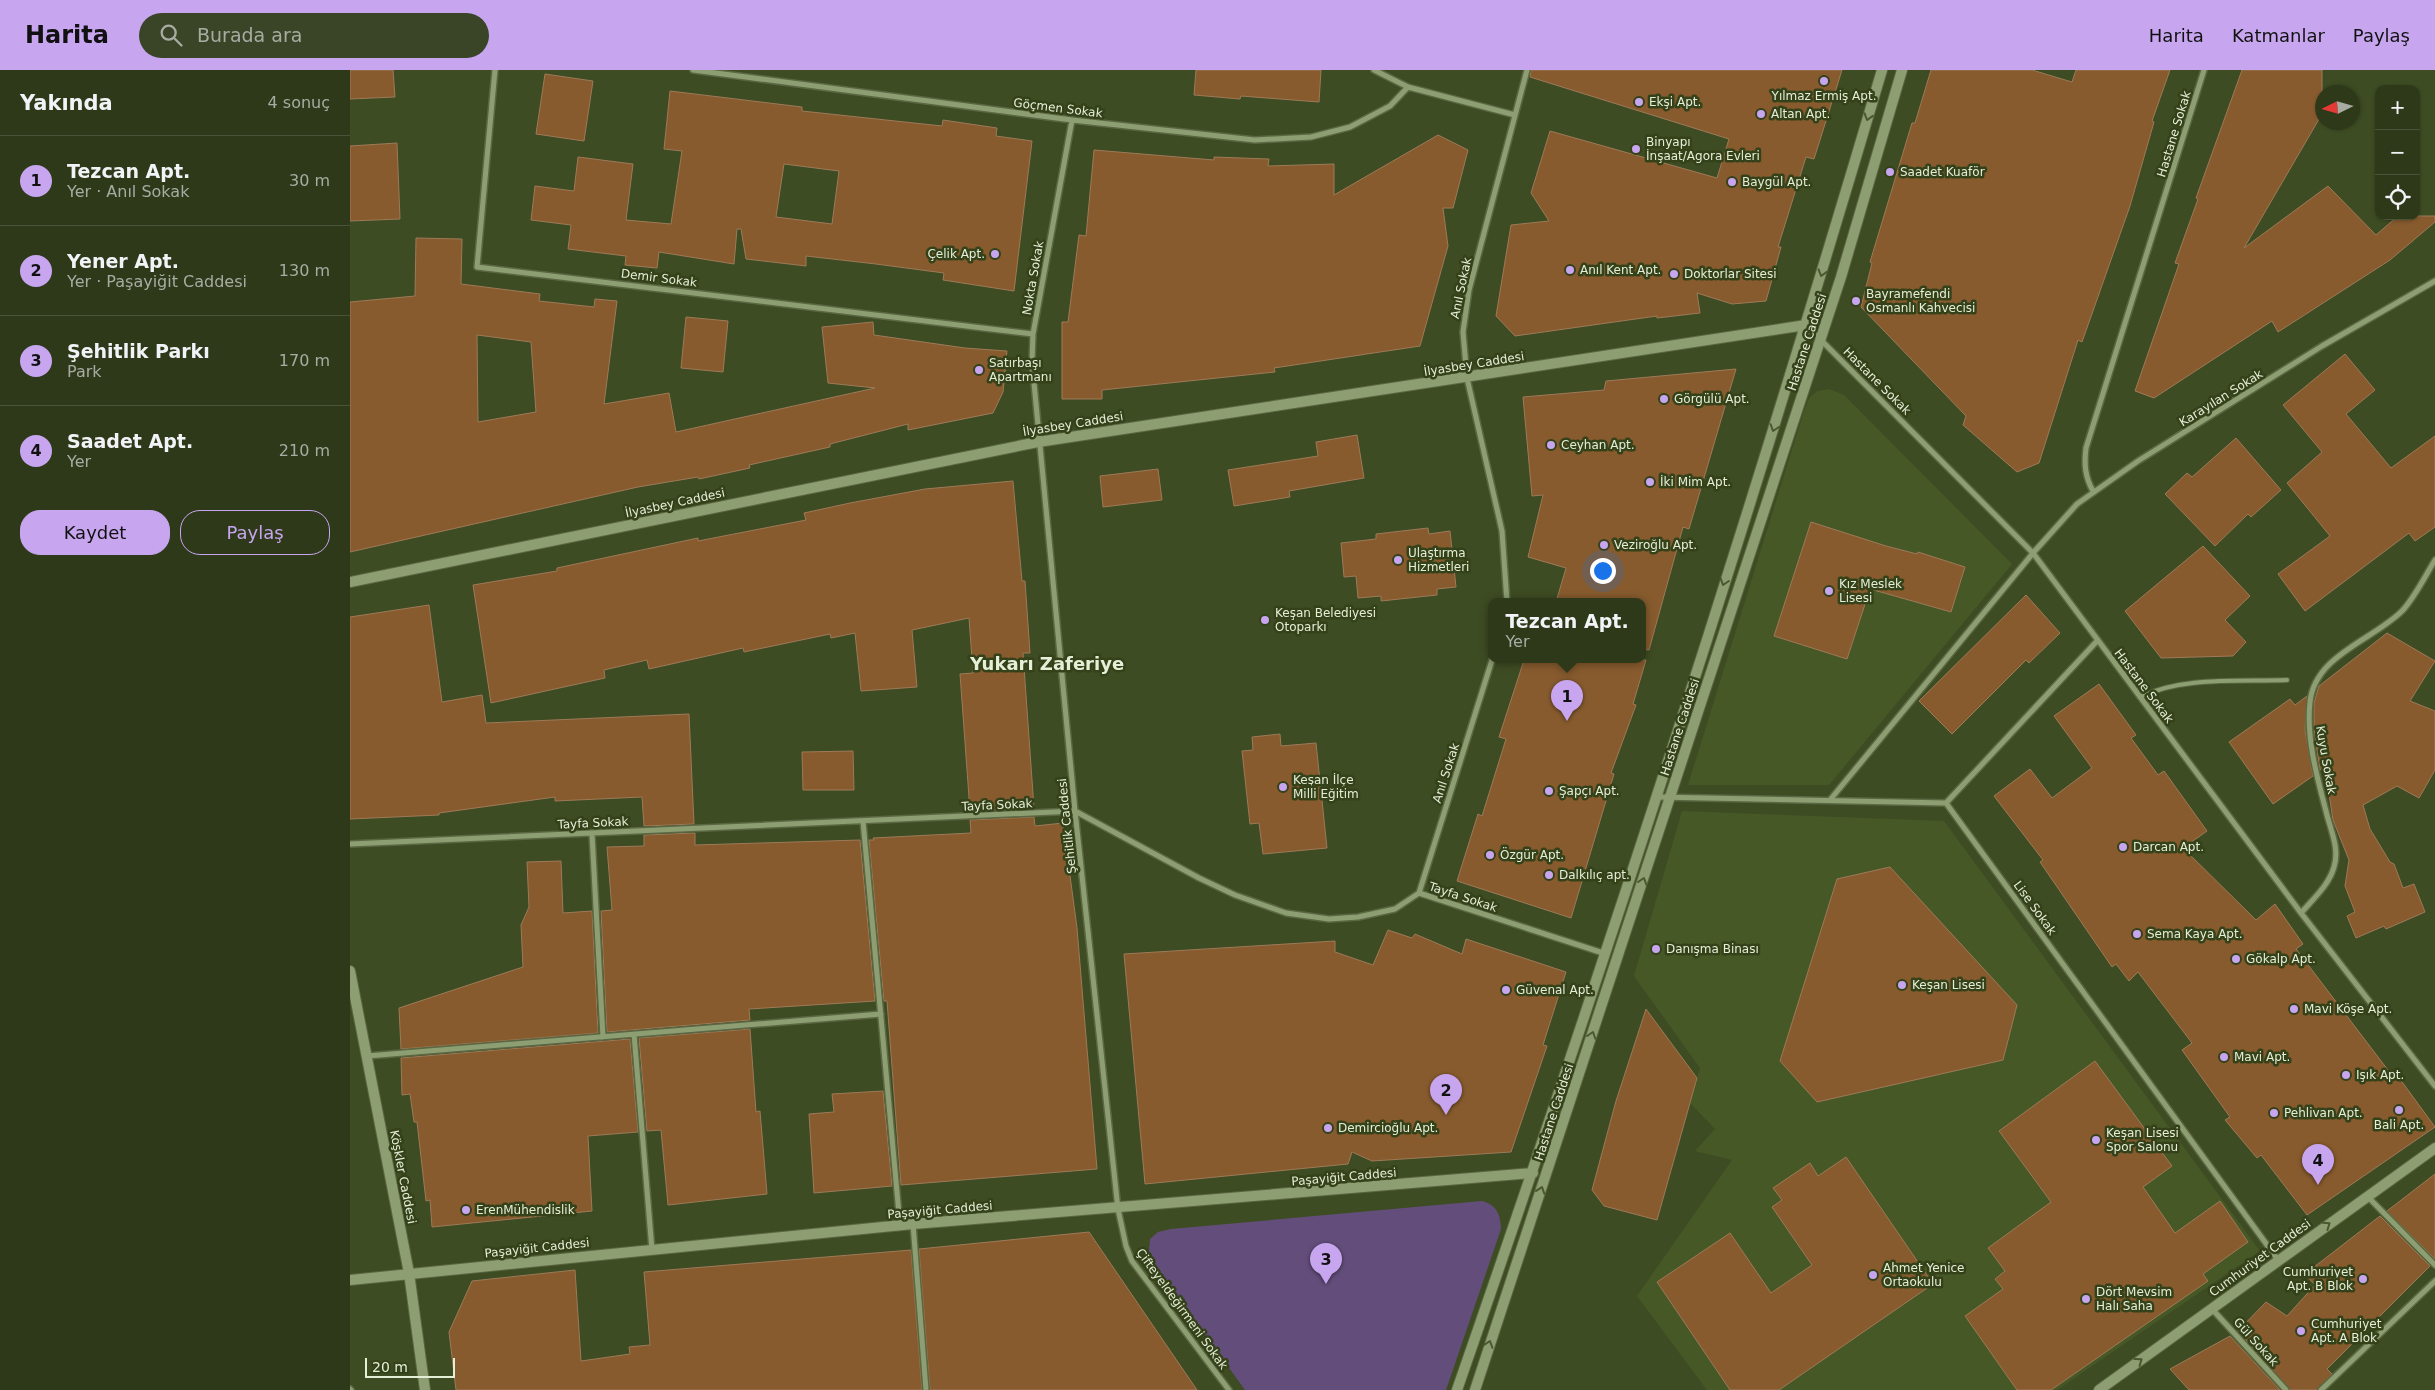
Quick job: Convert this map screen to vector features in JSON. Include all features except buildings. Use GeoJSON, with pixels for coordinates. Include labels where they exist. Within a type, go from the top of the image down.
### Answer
{"type":"FeatureCollection","features":[{"type":"Feature","properties":{"kind":"main road","name":"Hastane Caddesi"},"geometry":{"type":"LineString","coordinates":[[1458,1390],[1606,954],[1806,325],[1882,70]]}},
{"type":"Feature","properties":{"kind":"main road","name":"Hastane Caddesi"},"geometry":{"type":"LineString","coordinates":[[1475,1390],[1821,339],[1902,70]]}},
{"type":"Feature","properties":{"kind":"main road","name":"İlyasbey Caddesi"},"geometry":{"type":"LineString","coordinates":[[350,582],[1038,442],[1806,325]]}},
{"type":"Feature","properties":{"kind":"main road","name":"Köşkler Caddesi"},"geometry":{"type":"LineString","coordinates":[[350,971],[410,1273],[425,1390]]}},
{"type":"Feature","properties":{"kind":"main road","name":"Cumhuriyet Caddesi"},"geometry":{"type":"LineString","coordinates":[[2099,1390],[2435,1148]]}},
{"type":"Feature","properties":{"kind":"main road","name":"Paşayiğit Caddesi"},"geometry":{"type":"LineString","coordinates":[[350,1280],[913,1224],[1118,1209],[1533,1173]]}},
{"type":"Feature","properties":{"kind":"street","name":"Demir Sokak"},"geometry":{"type":"LineString","coordinates":[[495,70],[478,266],[1033,334]]}},
{"type":"Feature","properties":{"kind":"street","name":"Göçmen Sokak"},"geometry":{"type":"LineString","coordinates":[[693,70],[1072,120],[1255,140],[1288,140],[1332,133],[1367,120],[1390,106],[1408,87]]}},
{"type":"Feature","properties":{"kind":"street"},"geometry":{"type":"LineString","coordinates":[[1374,70],[1408,87],[1515,115]]}},
{"type":"Feature","properties":{"kind":"street","name":"Anıl Sokak"},"geometry":{"type":"LineString","coordinates":[[1508,598],[1502,531],[1467,378],[1463,346],[1465,306],[1527,70]]}},
{"type":"Feature","properties":{"kind":"street","name":"Hastane Sokak"},"geometry":{"type":"LineString","coordinates":[[2093,491],[2086,476],[2084,462],[2086,448],[2204,70]]}},
{"type":"Feature","properties":{"kind":"street","name":"Nokta Sokak"},"geometry":{"type":"LineString","coordinates":[[1038,442],[1032,362],[1033,334],[1072,120]]}},
{"type":"Feature","properties":{"kind":"street","name":"Karayılan Sokak"},"geometry":{"type":"LineString","coordinates":[[1830,800],[2033,553],[2063,519],[2093,491],[2322,346],[2435,281]]}},
{"type":"Feature","properties":{"kind":"street","name":"Hastane Sokak"},"geometry":{"type":"LineString","coordinates":[[1806,325],[2033,553],[2301,913],[2435,1086]]}},
{"type":"Feature","properties":{"kind":"street","name":"Şehitlik Caddesi"},"geometry":{"type":"LineString","coordinates":[[1038,442],[1118,1209]]}},
{"type":"Feature","properties":{"kind":"street","name":"Kuyu Sokak"},"geometry":{"type":"LineString","coordinates":[[2301,913],[2331,875],[2337,854],[2319,785],[2310,738],[2309,720],[2312,690],[2317,680],[2333,661],[2401,611],[2435,560]]}},
{"type":"Feature","properties":{"kind":"street"},"geometry":{"type":"LineString","coordinates":[[1655,797],[1946,803],[2098,640]]}},
{"type":"Feature","properties":{"kind":"street","name":"Anıl Sokak"},"geometry":{"type":"LineString","coordinates":[[1418,893],[1491,663]]}},
{"type":"Feature","properties":{"kind":"street","name":"Lise Sokak"},"geometry":{"type":"LineString","coordinates":[[1946,803],[2278,1260]]}},
{"type":"Feature","properties":{"kind":"street","name":"Tayfa Sokak"},"geometry":{"type":"LineString","coordinates":[[350,844],[1075,811],[1199,878],[1235,895],[1286,913],[1329,918],[1358,917],[1395,908],[1418,893],[1606,954]]}},
{"type":"Feature","properties":{"kind":"street"},"geometry":{"type":"LineString","coordinates":[[863,821],[900,1226]]}},
{"type":"Feature","properties":{"kind":"street"},"geometry":{"type":"LineString","coordinates":[[592,834],[603,1037]]}},
{"type":"Feature","properties":{"kind":"street"},"geometry":{"type":"LineString","coordinates":[[367,1056],[881,1014]]}},
{"type":"Feature","properties":{"kind":"street"},"geometry":{"type":"LineString","coordinates":[[634,1034],[652,1250]]}},
{"type":"Feature","properties":{"kind":"street"},"geometry":{"type":"LineString","coordinates":[[2368,1197],[2435,1265]]}},
{"type":"Feature","properties":{"kind":"street","name":"Çifteyeldeğirmeni Sokak"},"geometry":{"type":"LineString","coordinates":[[1118,1209],[1126,1246],[1132,1261],[1229,1390]]}},
{"type":"Feature","properties":{"kind":"street"},"geometry":{"type":"LineString","coordinates":[[913,1224],[926,1390]]}},
{"type":"Feature","properties":{"kind":"street"},"geometry":{"type":"LineString","coordinates":[[2321,1390],[2435,1281]]}},
{"type":"Feature","properties":{"kind":"street","name":"Gül Sokak"},"geometry":{"type":"LineString","coordinates":[[2212,1308],[2286,1390]]}},
{"type":"Feature","properties":{"kind":"lane"},"geometry":{"type":"LineString","coordinates":[[2140,696],[2156,689],[2181,684],[2287,680]]}},
{"type":"Feature","properties":{"kind":"shaded area"},"geometry":{"type":"Polygon","coordinates":[[[1829,389],[1844,395],[2012,564],[1829,785],[1688,785],[1805,408],[1810,397],[1818,391],[1829,389]]]}},
{"type":"Feature","properties":{"kind":"shaded area"},"geometry":{"type":"Polygon","coordinates":[[[1682,811],[1944,821],[2260,1251],[2057,1390],[1707,1390],[1637,1296],[1732,1160],[1695,1151],[1715,1129],[1690,1103],[1700,1068],[1634,976],[1682,811]]]}},
{"type":"Feature","properties":{"kind":"shaded area"},"geometry":{"type":"Polygon","coordinates":[[[1482,1201],[1491,1205],[1497,1211],[1501,1229],[1446,1390],[1245,1390],[1153,1263],[1149,1251],[1150,1239],[1158,1232],[1171,1229],[1482,1201]]]}},
{"type":"Feature","properties":{"kind":"place","name":"Yılmaz Ermiş Apt."},"geometry":{"type":"Point","coordinates":[1824,81]}},
{"type":"Feature","properties":{"kind":"place","name":"Ekşi Apt."},"geometry":{"type":"Point","coordinates":[1639,102]}},
{"type":"Feature","properties":{"kind":"place","name":"Altan Apt."},"geometry":{"type":"Point","coordinates":[1761,114]}},
{"type":"Feature","properties":{"kind":"place","name":"Binyapı İnşaat/Agora Evleri"},"geometry":{"type":"Point","coordinates":[1636,149]}},
{"type":"Feature","properties":{"kind":"place","name":"Saadet Kuaför"},"geometry":{"type":"Point","coordinates":[1890,172]}},
{"type":"Feature","properties":{"kind":"place","name":"Baygül Apt."},"geometry":{"type":"Point","coordinates":[1732,182]}},
{"type":"Feature","properties":{"kind":"place","name":"Çelik Apt."},"geometry":{"type":"Point","coordinates":[995,254]}},
{"type":"Feature","properties":{"kind":"place","name":"Anıl Kent Apt."},"geometry":{"type":"Point","coordinates":[1570,270]}},
{"type":"Feature","properties":{"kind":"place","name":"Doktorlar Sitesi"},"geometry":{"type":"Point","coordinates":[1674,274]}},
{"type":"Feature","properties":{"kind":"place","name":"Bayramefendi Osmanlı Kahvecisi"},"geometry":{"type":"Point","coordinates":[1856,301]}},
{"type":"Feature","properties":{"kind":"place","name":"Satırbaşı Apartmanı"},"geometry":{"type":"Point","coordinates":[979,370]}},
{"type":"Feature","properties":{"kind":"place","name":"Görgülü Apt."},"geometry":{"type":"Point","coordinates":[1664,399]}},
{"type":"Feature","properties":{"kind":"place","name":"Ceyhan Apt."},"geometry":{"type":"Point","coordinates":[1551,445]}},
{"type":"Feature","properties":{"kind":"place","name":"İki Mim Apt."},"geometry":{"type":"Point","coordinates":[1650,482]}},
{"type":"Feature","properties":{"kind":"place","name":"Veziroğlu Apt."},"geometry":{"type":"Point","coordinates":[1604,545]}},
{"type":"Feature","properties":{"kind":"place","name":"Ulaştırma Hizmetleri"},"geometry":{"type":"Point","coordinates":[1398,560]}},
{"type":"Feature","properties":{"kind":"place","name":"Kız Meslek Lisesi"},"geometry":{"type":"Point","coordinates":[1829,591]}},
{"type":"Feature","properties":{"kind":"place","name":"Keşan Belediyesi Otoparkı"},"geometry":{"type":"Point","coordinates":[1265,620]}},
{"type":"Feature","properties":{"kind":"place","name":"Tezcan Apt."},"geometry":{"type":"Point","coordinates":[1567,721]}},
{"type":"Feature","properties":{"kind":"place","name":"Keşan İlçe Milli Eğitim"},"geometry":{"type":"Point","coordinates":[1283,787]}},
{"type":"Feature","properties":{"kind":"place","name":"Şapçı Apt."},"geometry":{"type":"Point","coordinates":[1549,791]}},
{"type":"Feature","properties":{"kind":"place","name":"Darcan Apt."},"geometry":{"type":"Point","coordinates":[2123,847]}},
{"type":"Feature","properties":{"kind":"place","name":"Özgür Apt."},"geometry":{"type":"Point","coordinates":[1490,855]}},
{"type":"Feature","properties":{"kind":"place","name":"Dalkılıç apt."},"geometry":{"type":"Point","coordinates":[1549,875]}},
{"type":"Feature","properties":{"kind":"place","name":"Sema Kaya Apt."},"geometry":{"type":"Point","coordinates":[2137,934]}},
{"type":"Feature","properties":{"kind":"place","name":"Danışma Binası"},"geometry":{"type":"Point","coordinates":[1656,949]}},
{"type":"Feature","properties":{"kind":"place","name":"Gökalp Apt."},"geometry":{"type":"Point","coordinates":[2236,959]}},
{"type":"Feature","properties":{"kind":"place","name":"Keşan Lisesi"},"geometry":{"type":"Point","coordinates":[1902,985]}},
{"type":"Feature","properties":{"kind":"place","name":"Güvenal Apt."},"geometry":{"type":"Point","coordinates":[1506,990]}},
{"type":"Feature","properties":{"kind":"place","name":"Mavi Köşe Apt."},"geometry":{"type":"Point","coordinates":[2294,1009]}},
{"type":"Feature","properties":{"kind":"place","name":"Mavi Apt."},"geometry":{"type":"Point","coordinates":[2224,1057]}},
{"type":"Feature","properties":{"kind":"place","name":"Işık Apt."},"geometry":{"type":"Point","coordinates":[2346,1075]}},
{"type":"Feature","properties":{"kind":"place","name":"Bali Apt."},"geometry":{"type":"Point","coordinates":[2399,1110]}},
{"type":"Feature","properties":{"kind":"place","name":"Pehlivan Apt."},"geometry":{"type":"Point","coordinates":[2274,1113]}},
{"type":"Feature","properties":{"kind":"place","name":"Yener Apt."},"geometry":{"type":"Point","coordinates":[1446,1115]}},
{"type":"Feature","properties":{"kind":"place","name":"Demircioğlu Apt."},"geometry":{"type":"Point","coordinates":[1328,1128]}},
{"type":"Feature","properties":{"kind":"place","name":"Keşan Lisesi Spor Salonu"},"geometry":{"type":"Point","coordinates":[2096,1140]}},
{"type":"Feature","properties":{"kind":"place","name":"Saadet Apt."},"geometry":{"type":"Point","coordinates":[2318,1185]}},
{"type":"Feature","properties":{"kind":"place","name":"ErenMühendislik"},"geometry":{"type":"Point","coordinates":[466,1210]}},
{"type":"Feature","properties":{"kind":"place","name":"Ahmet Yenice Ortaokulu"},"geometry":{"type":"Point","coordinates":[1873,1275]}},
{"type":"Feature","properties":{"kind":"place","name":"Cumhuriyet Apt. B Blok"},"geometry":{"type":"Point","coordinates":[2363,1279]}},
{"type":"Feature","properties":{"kind":"place","name":"Şehitlik Parkı"},"geometry":{"type":"Point","coordinates":[1326,1284]}},
{"type":"Feature","properties":{"kind":"place","name":"Dört Mevsim Halı Saha"},"geometry":{"type":"Point","coordinates":[2086,1299]}},
{"type":"Feature","properties":{"kind":"place","name":"Cumhuriyet Apt. A Blok"},"geometry":{"type":"Point","coordinates":[2301,1331]}},
{"type":"Feature","properties":{"kind":"district","name":"Yukarı Zaferiye"},"geometry":{"type":"Point","coordinates":[1047,664]}}]}
